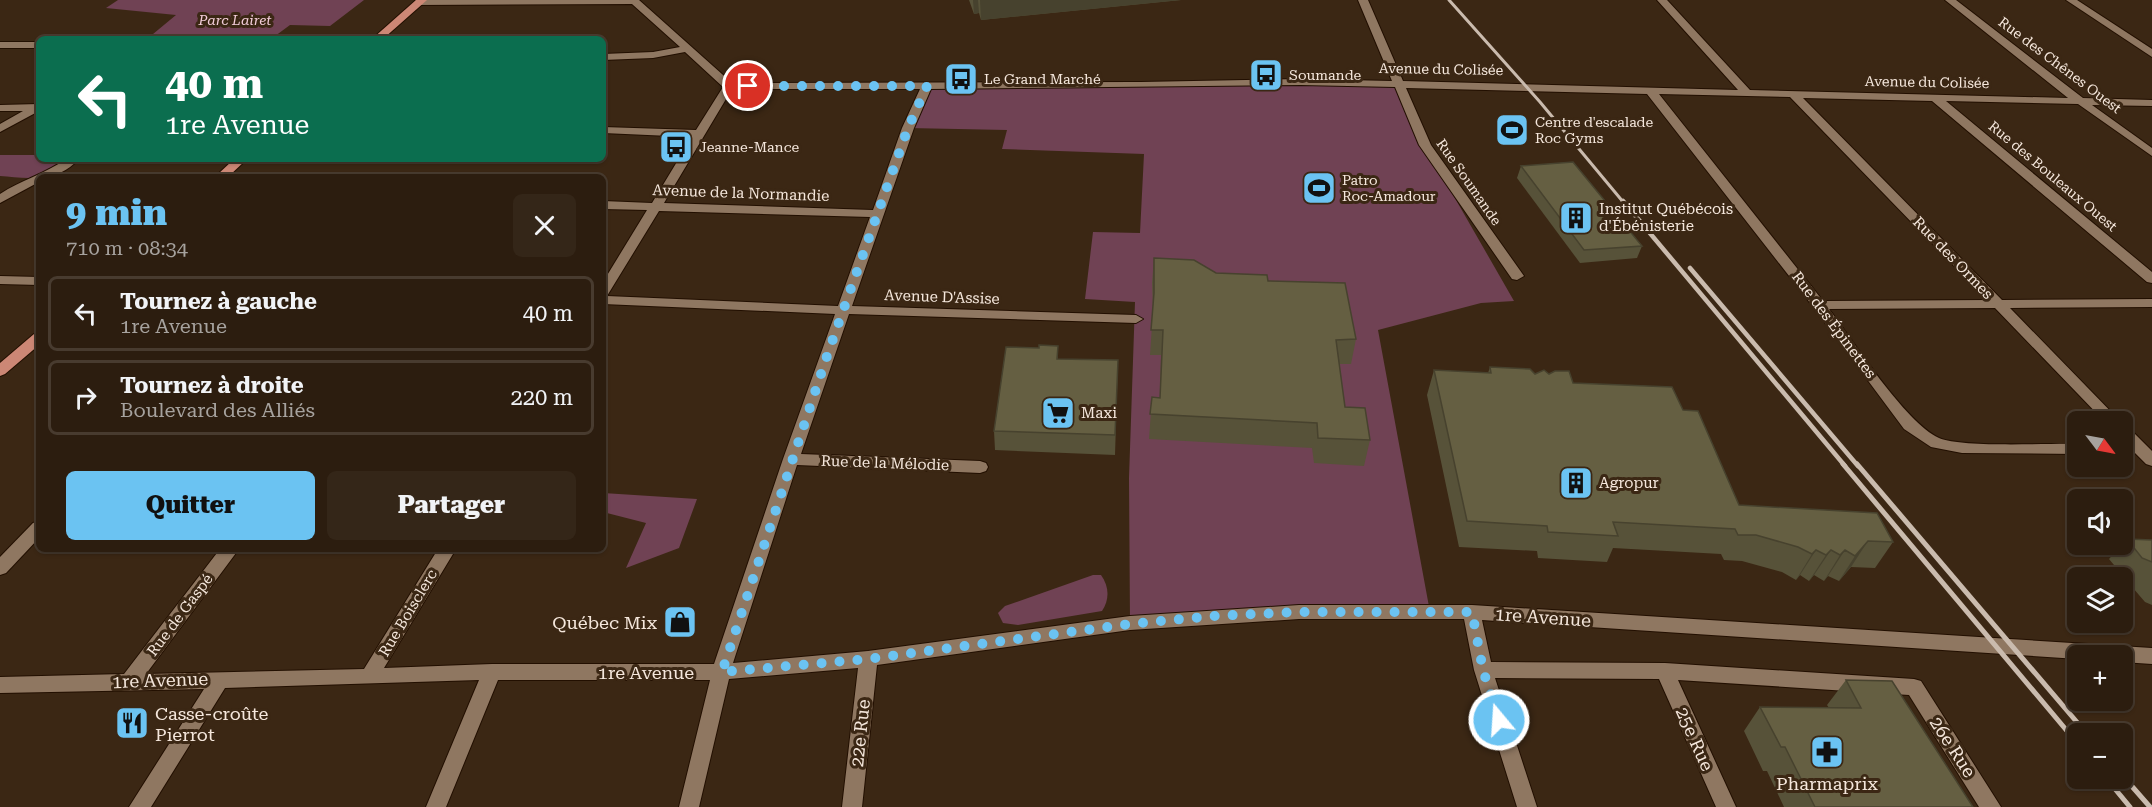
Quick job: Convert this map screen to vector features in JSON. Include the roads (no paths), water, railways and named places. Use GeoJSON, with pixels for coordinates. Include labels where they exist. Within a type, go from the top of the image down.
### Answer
{"type":"FeatureCollection","features":[{"type":"Feature","properties":{"kind":"main road"},"geometry":{"type":"LineString","coordinates":[[380,36],[420,1]]}},
{"type":"Feature","properties":{"kind":"main road"},"geometry":{"type":"LineString","coordinates":[[224,174],[238,162]]}},
{"type":"Feature","properties":{"kind":"main road"},"geometry":{"type":"LineString","coordinates":[[0,371],[36,340]]}},
{"type":"Feature","properties":{"kind":"street","name":"Rue Soumande"},"geometry":{"type":"LineString","coordinates":[[1363,0],[1425,146],[1517,276]]}},
{"type":"Feature","properties":{"kind":"street"},"geometry":{"type":"LineString","coordinates":[[1662,0],[1746,92]]}},
{"type":"Feature","properties":{"kind":"street","name":"Rue des Chênes Ouest"},"geometry":{"type":"LineString","coordinates":[[1950,0],[2080,101],[2152,153]]}},
{"type":"Feature","properties":{"kind":"street"},"geometry":{"type":"LineString","coordinates":[[2071,0],[2152,54]]}},
{"type":"Feature","properties":{"kind":"street"},"geometry":{"type":"LineString","coordinates":[[420,1],[633,1],[729,86],[606,288]]}},
{"type":"Feature","properties":{"kind":"street"},"geometry":{"type":"LineString","coordinates":[[0,45],[36,45]]}},
{"type":"Feature","properties":{"kind":"street"},"geometry":{"type":"LineString","coordinates":[[606,57],[653,55],[686,49]]}},
{"type":"Feature","properties":{"kind":"street","name":"Avenue du Colisée"},"geometry":{"type":"LineString","coordinates":[[729,86],[1398,83],[2152,103]]}},
{"type":"Feature","properties":{"kind":"street"},"geometry":{"type":"LineString","coordinates":[[689,807],[722,672],[791,459],[908,128],[927,86]]}},
{"type":"Feature","properties":{"kind":"street","name":"Rue des Épinettes"},"geometry":{"type":"LineString","coordinates":[[1650,90],[1819,305],[1909,425],[1936,443],[1962,448],[2067,449]]}},
{"type":"Feature","properties":{"kind":"street","name":"Rue des Ormes"},"geometry":{"type":"LineString","coordinates":[[1792,93],[2103,411]]}},
{"type":"Feature","properties":{"kind":"street","name":"Rue des Bouleaux Ouest"},"geometry":{"type":"LineString","coordinates":[[1934,97],[2152,279]]}},
{"type":"Feature","properties":{"kind":"street"},"geometry":{"type":"LineString","coordinates":[[0,108],[36,108]]}},
{"type":"Feature","properties":{"kind":"street"},"geometry":{"type":"LineString","coordinates":[[0,129],[36,109]]}},
{"type":"Feature","properties":{"kind":"street"},"geometry":{"type":"LineString","coordinates":[[606,130],[700,134]]}},
{"type":"Feature","properties":{"kind":"street"},"geometry":{"type":"LineString","coordinates":[[50,174],[70,162]]}},
{"type":"Feature","properties":{"kind":"street"},"geometry":{"type":"LineString","coordinates":[[0,199],[20,186],[36,180]]}},
{"type":"Feature","properties":{"kind":"street"},"geometry":{"type":"LineString","coordinates":[[20,186],[36,186]]}},
{"type":"Feature","properties":{"kind":"street","name":"Avenue de la Normandie"},"geometry":{"type":"LineString","coordinates":[[606,206],[878,214]]}},
{"type":"Feature","properties":{"kind":"street"},"geometry":{"type":"LineString","coordinates":[[0,280],[36,280]]}},
{"type":"Feature","properties":{"kind":"street","name":"Avenue D'Assise"},"geometry":{"type":"LineString","coordinates":[[606,300],[1136,319]]}},
{"type":"Feature","properties":{"kind":"street"},"geometry":{"type":"LineString","coordinates":[[1819,305],[2152,303]]}},
{"type":"Feature","properties":{"kind":"street"},"geometry":{"type":"LineString","coordinates":[[2133,441],[2147,455]]}},
{"type":"Feature","properties":{"kind":"street","name":"Rue de la Mélodie"},"geometry":{"type":"LineString","coordinates":[[791,459],[980,467]]}},
{"type":"Feature","properties":{"kind":"street"},"geometry":{"type":"LineString","coordinates":[[0,568],[36,530]]}},
{"type":"Feature","properties":{"kind":"street","name":"Rue de Gaspé"},"geometry":{"type":"LineString","coordinates":[[130,681],[229,552]]}},
{"type":"Feature","properties":{"kind":"street","name":"Rue Boisclerc"},"geometry":{"type":"LineString","coordinates":[[369,678],[445,552]]}},
{"type":"Feature","properties":{"kind":"street","name":"1re Avenue"},"geometry":{"type":"LineString","coordinates":[[0,685],[220,679],[369,678],[492,672],[722,672],[868,659],[1130,624],[1214,616],[1299,612],[1472,612],[2152,656]]}},
{"type":"Feature","properties":{"kind":"street"},"geometry":{"type":"LineString","coordinates":[[1472,612],[1483,670],[1527,807]]}},
{"type":"Feature","properties":{"kind":"street","name":"22e Rue"},"geometry":{"type":"LineString","coordinates":[[852,807],[868,659]]}},
{"type":"Feature","properties":{"kind":"street"},"geometry":{"type":"LineString","coordinates":[[1483,670],[1665,671]]}},
{"type":"Feature","properties":{"kind":"street","name":"26e Rue"},"geometry":{"type":"LineString","coordinates":[[1665,671],[1914,687],[1992,807]]}},
{"type":"Feature","properties":{"kind":"street","name":"25e Rue"},"geometry":{"type":"LineString","coordinates":[[1665,671],[1726,807]]}},
{"type":"Feature","properties":{"kind":"street"},"geometry":{"type":"LineString","coordinates":[[436,807],[492,672]]}},
{"type":"Feature","properties":{"kind":"street"},"geometry":{"type":"LineString","coordinates":[[139,807],[220,679]]}},
{"type":"Feature","properties":{"kind":"railway"},"geometry":{"type":"LineString","coordinates":[[1449,0],[1540,102],[1624,203]]}},
{"type":"Feature","properties":{"kind":"railway"},"geometry":{"type":"LineString","coordinates":[[1623,201],[1845,466]]}},
{"type":"Feature","properties":{"kind":"railway"},"geometry":{"type":"LineString","coordinates":[[1690,268],[1858,466]]}},
{"type":"Feature","properties":{"kind":"railway"},"geometry":{"type":"LineString","coordinates":[[1843,464],[2067,731]]}},
{"type":"Feature","properties":{"kind":"railway"},"geometry":{"type":"LineString","coordinates":[[1857,464],[2078,723]]}},
{"type":"Feature","properties":{"kind":"railway"},"geometry":{"type":"LineString","coordinates":[[2133,788],[2150,807]]}},
{"type":"Feature","properties":{"kind":"railway"},"geometry":{"type":"LineString","coordinates":[[2115,789],[2130,807]]}},
{"type":"Feature","properties":{"kind":"place","name":"Soumande"},"geometry":{"type":"Point","coordinates":[1266,75]}},
{"type":"Feature","properties":{"kind":"place","name":"Le Grand Marché"},"geometry":{"type":"Point","coordinates":[961,79]}},
{"type":"Feature","properties":{"kind":"place","name":"Centre d'escalade Roc Gyms"},"geometry":{"type":"Point","coordinates":[1512,130]}},
{"type":"Feature","properties":{"kind":"place","name":"Jeanne-Mance"},"geometry":{"type":"Point","coordinates":[676,147]}},
{"type":"Feature","properties":{"kind":"place","name":"Patro Roc-Amadour"},"geometry":{"type":"Point","coordinates":[1319,188]}},
{"type":"Feature","properties":{"kind":"place","name":"Institut Québécois d'Ébénisterie"},"geometry":{"type":"Point","coordinates":[1576,218]}},
{"type":"Feature","properties":{"kind":"place","name":"Maxi"},"geometry":{"type":"Point","coordinates":[1058,413]}},
{"type":"Feature","properties":{"kind":"place","name":"Agropur"},"geometry":{"type":"Point","coordinates":[1576,483]}},
{"type":"Feature","properties":{"kind":"place","name":"Québec Mix"},"geometry":{"type":"Point","coordinates":[680,622]}},
{"type":"Feature","properties":{"kind":"place","name":"Casse-croûte Pierrot"},"geometry":{"type":"Point","coordinates":[132,723]}},
{"type":"Feature","properties":{"kind":"place","name":"Pharmaprix"},"geometry":{"type":"Point","coordinates":[1827,752]}},
{"type":"Feature","properties":{"kind":"park label","name":"Parc Lairet"},"geometry":{"type":"Point","coordinates":[235,20]}}]}
